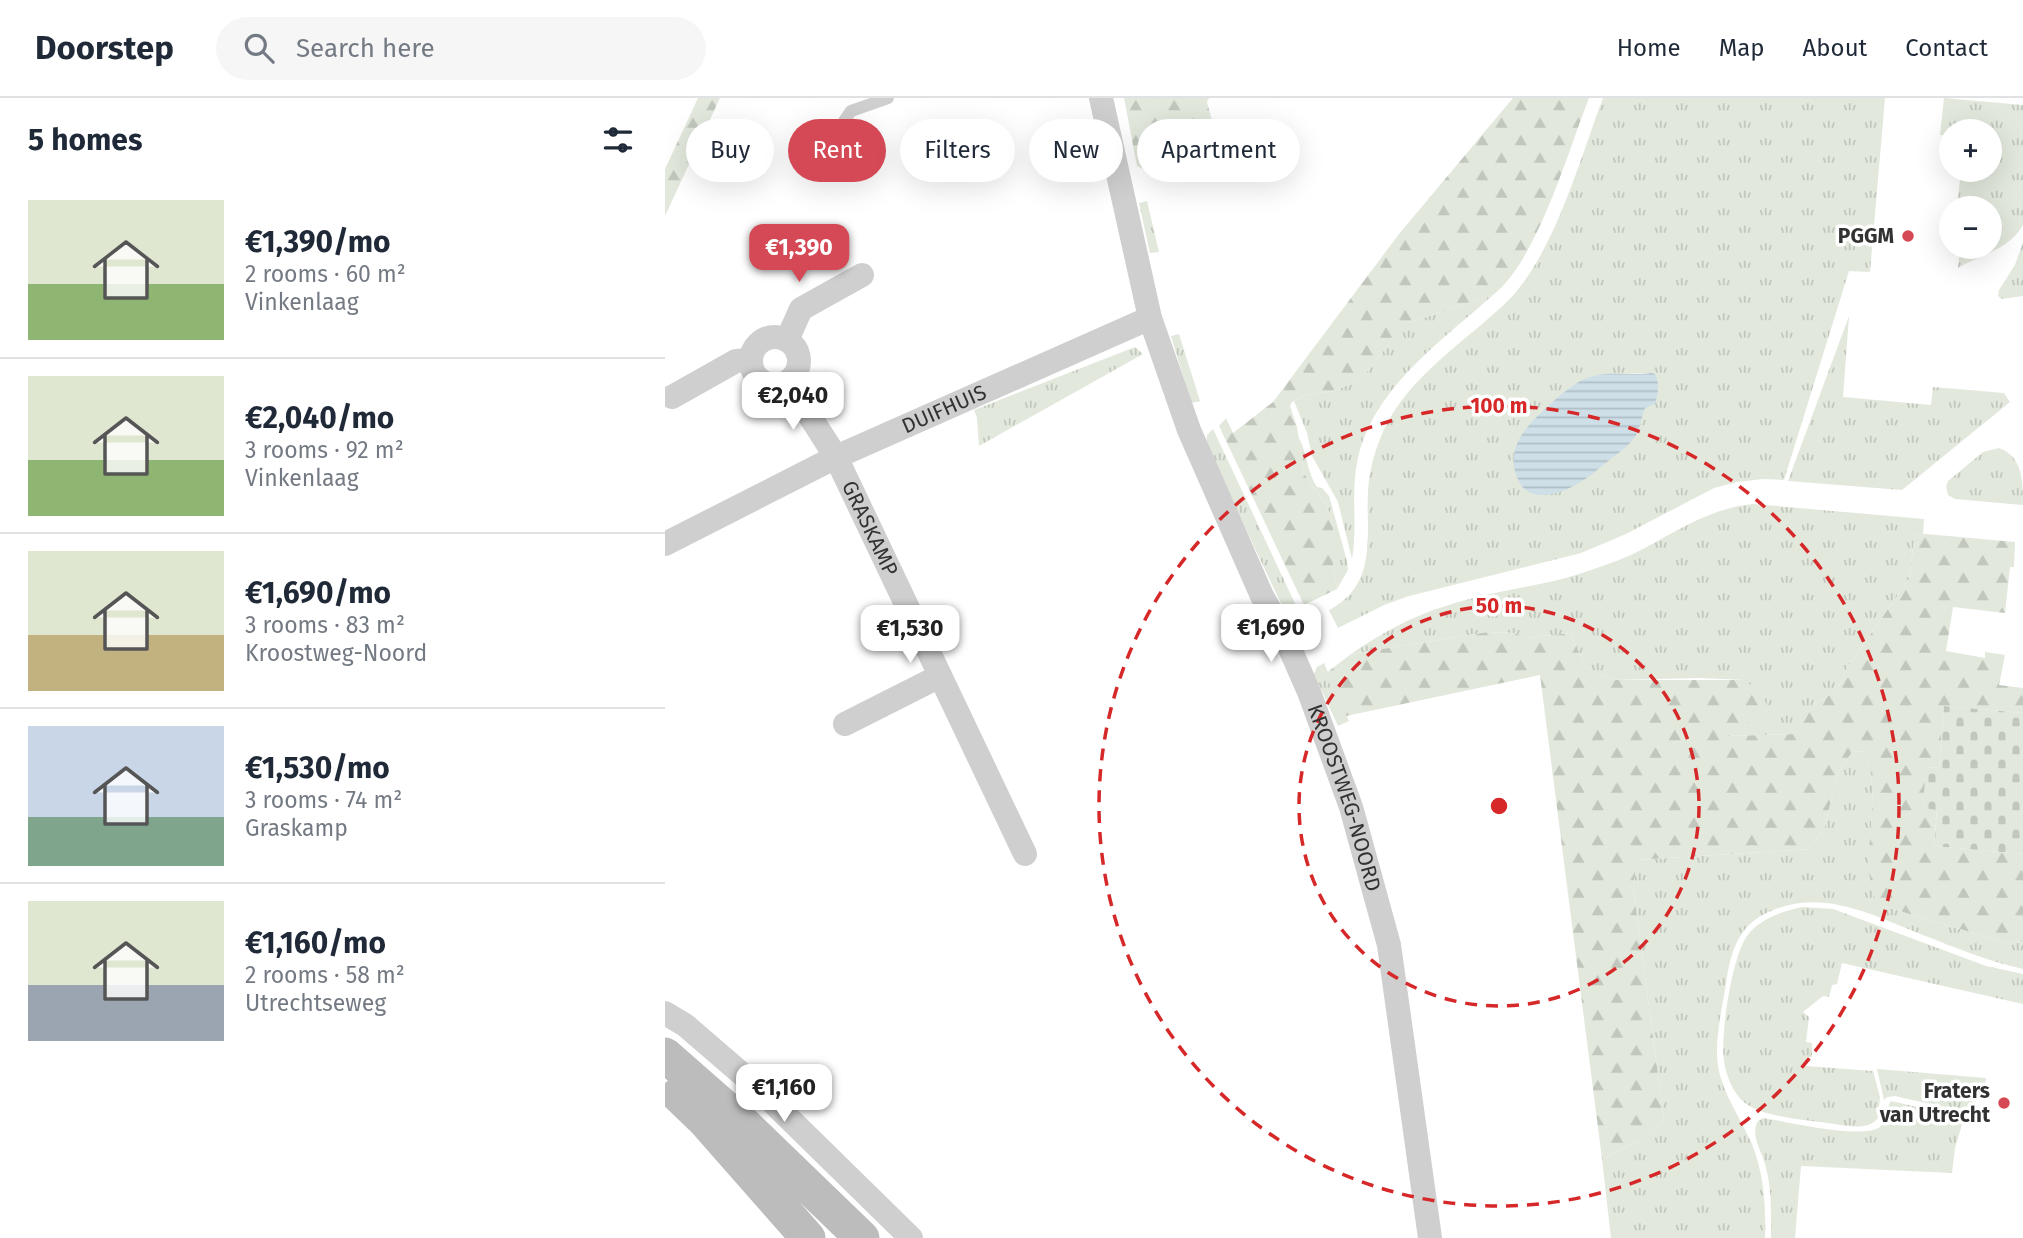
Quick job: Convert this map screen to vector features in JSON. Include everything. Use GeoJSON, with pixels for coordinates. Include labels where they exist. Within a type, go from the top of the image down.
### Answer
{"type":"FeatureCollection","features":[{"type":"Feature","properties":{"kind":"main road"},"geometry":{"type":"LineString","coordinates":[[665,1055],[747,1127],[862,1238]]}},
{"type":"Feature","properties":{"kind":"main road"},"geometry":{"type":"LineString","coordinates":[[665,1084],[705,1121],[808,1238]]}},
{"type":"Feature","properties":{"kind":"street","name":"KROOSTWEG-NOORD"},"geometry":{"type":"LineString","coordinates":[[1101,98],[1150,318],[1189,430],[1262,596],[1284,635],[1309,692],[1351,807],[1389,945],[1430,1238]]}},
{"type":"Feature","properties":{"kind":"street"},"geometry":{"type":"LineString","coordinates":[[787,340],[801,309],[862,275]]}},
{"type":"Feature","properties":{"kind":"street","name":"DUIFHUIS"},"geometry":{"type":"LineString","coordinates":[[665,544],[836,457],[1150,318]]}},
{"type":"Feature","properties":{"kind":"street"},"geometry":{"type":"LineString","coordinates":[[771,337],[787,340],[798,352],[799,361],[795,376],[781,385],[766,384],[754,375],[750,360],[752,352],[763,340],[771,337]]}},
{"type":"Feature","properties":{"kind":"street"},"geometry":{"type":"LineString","coordinates":[[673,397],[736,361],[750,360]]}},
{"type":"Feature","properties":{"kind":"street","name":"GRASKAMP"},"geometry":{"type":"LineString","coordinates":[[788,382],[836,457],[1025,854]]}},
{"type":"Feature","properties":{"kind":"street"},"geometry":{"type":"LineString","coordinates":[[845,724],[940,676]]}},
{"type":"Feature","properties":{"kind":"street"},"geometry":{"type":"LineString","coordinates":[[665,1013],[685,1025],[757,1087],[911,1238]]}},
{"type":"Feature","properties":{"kind":"lane"},"geometry":{"type":"LineString","coordinates":[[846,119],[851,111],[888,98]]}},
{"type":"Feature","properties":{"kind":"green space"},"geometry":{"type":"Polygon","coordinates":[[[698,98],[720,98],[710,119],[688,119],[698,98]]]}},
{"type":"Feature","properties":{"kind":"green space"},"geometry":{"type":"Polygon","coordinates":[[[1124,98],[1209,98],[1207,102],[1212,119],[1137,119],[1137,166],[1124,98]]]}},
{"type":"Feature","properties":{"kind":"green space"},"geometry":{"type":"Polygon","coordinates":[[[1513,98],[1589,98],[1550,204],[1524,257],[1509,279],[1493,295],[1405,324],[1361,379],[1334,391],[1306,395],[1292,402],[1290,406],[1297,427],[1304,474],[1327,506],[1333,527],[1333,561],[1337,589],[1304,605],[1219,426],[1226,418],[1233,433],[1273,402],[1399,234],[1513,98]]]}},
{"type":"Feature","properties":{"kind":"green space"},"geometry":{"type":"Polygon","coordinates":[[[1603,98],[1885,98],[1870,272],[1849,271],[1784,480],[1763,479],[1714,488],[1626,534],[1581,553],[1409,596],[1338,628],[1329,610],[1345,600],[1362,573],[1368,541],[1370,472],[1388,422],[1398,405],[1423,376],[1508,301],[1531,272],[1556,224],[1603,98]],[[1651,373],[1597,375],[1565,391],[1530,493],[1548,494],[1623,449],[1639,429],[1651,373]]]}},
{"type":"Feature","properties":{"kind":"green space"},"geometry":{"type":"Polygon","coordinates":[[[1944,98],[2023,105],[2023,225],[2002,246],[2002,196],[1958,196],[1960,182],[2002,182],[2002,119],[1942,119],[1944,98]]]}},
{"type":"Feature","properties":{"kind":"green space"},"geometry":{"type":"Polygon","coordinates":[[[686,124],[686,171],[665,216],[665,169],[686,124]]]}},
{"type":"Feature","properties":{"kind":"green space"},"geometry":{"type":"Polygon","coordinates":[[[1147,201],[1159,252],[1150,253],[1139,203],[1147,201]]]}},
{"type":"Feature","properties":{"kind":"green space"},"geometry":{"type":"Polygon","coordinates":[[[2023,242],[2023,296],[2002,299],[1998,296],[1999,290],[2015,265],[2023,242]]]}},
{"type":"Feature","properties":{"kind":"green space"},"geometry":{"type":"Polygon","coordinates":[[[1959,259],[1976,259],[1958,268],[1959,259]]]}},
{"type":"Feature","properties":{"kind":"green space"},"geometry":{"type":"Polygon","coordinates":[[[1493,295],[1413,367],[1379,409],[1358,458],[1352,559],[1338,502],[1312,456],[1307,433],[1294,401],[1306,395],[1334,391],[1361,379],[1405,324],[1493,295]]]}},
{"type":"Feature","properties":{"kind":"green space"},"geometry":{"type":"Polygon","coordinates":[[[1849,316],[1843,397],[1931,405],[1933,387],[2004,393],[2010,402],[1902,490],[1788,481],[1849,316]]]}},
{"type":"Feature","properties":{"kind":"green space"},"geometry":{"type":"Polygon","coordinates":[[[1179,334],[1200,401],[1191,403],[1171,336],[1179,334]]]}},
{"type":"Feature","properties":{"kind":"green space"},"geometry":{"type":"Polygon","coordinates":[[[1135,347],[1143,354],[979,446],[974,410],[1135,347]]]}},
{"type":"Feature","properties":{"kind":"green space"},"geometry":{"type":"Polygon","coordinates":[[[1213,429],[1299,612],[1293,616],[1286,614],[1206,445],[1207,435],[1213,429]]]}},
{"type":"Feature","properties":{"kind":"green space"},"geometry":{"type":"Polygon","coordinates":[[[1298,436],[1317,487],[1322,488],[1329,496],[1347,561],[1348,570],[1337,589],[1333,561],[1333,527],[1327,506],[1304,474],[1298,436]]]}},
{"type":"Feature","properties":{"kind":"green space"},"geometry":{"type":"Polygon","coordinates":[[[1999,448],[2013,457],[2020,471],[2023,505],[1955,499],[1948,495],[1948,481],[1983,452],[1999,448]]]}},
{"type":"Feature","properties":{"kind":"green space"},"geometry":{"type":"Polygon","coordinates":[[[1753,504],[1924,519],[1923,534],[1915,533],[1909,579],[1847,668],[1837,691],[1813,704],[1797,734],[1726,736],[1752,720],[1744,680],[1613,680],[1586,667],[1570,633],[1526,638],[1514,633],[1488,632],[1351,654],[1397,626],[1433,610],[1591,570],[1632,554],[1710,515],[1753,504]]]}},
{"type":"Feature","properties":{"kind":"green space"},"geometry":{"type":"Polygon","coordinates":[[[1915,533],[2015,542],[2014,567],[2010,567],[2005,613],[1953,607],[1946,651],[1985,658],[1985,652],[2005,655],[1999,685],[2023,688],[2023,713],[1944,706],[1939,768],[1927,767],[1923,807],[1937,809],[1934,846],[2023,854],[2023,941],[2007,943],[1883,906],[1875,899],[1869,872],[1871,777],[1863,751],[1852,752],[1838,773],[1824,829],[1809,849],[1637,860],[1633,886],[1664,1120],[1639,1141],[1602,1159],[1540,675],[1346,716],[1325,674],[1351,654],[1488,632],[1514,633],[1526,638],[1570,633],[1586,667],[1613,680],[1744,680],[1763,694],[1767,707],[1728,736],[1796,734],[1794,721],[1813,704],[1837,691],[1847,668],[1909,579],[1915,533]]]}},
{"type":"Feature","properties":{"kind":"green space"},"geometry":{"type":"Polygon","coordinates":[[[1324,663],[1349,721],[1338,726],[1314,674],[1317,667],[1324,663]]]}},
{"type":"Feature","properties":{"kind":"green space"},"geometry":{"type":"Polygon","coordinates":[[[1944,706],[2023,713],[2023,854],[1934,846],[1937,810],[1923,808],[1926,767],[1939,768],[1944,706]]]}},
{"type":"Feature","properties":{"kind":"green space"},"geometry":{"type":"Polygon","coordinates":[[[1863,751],[1871,776],[1872,792],[1870,875],[1883,906],[2007,943],[2023,941],[2023,969],[1972,954],[1867,913],[1829,903],[1790,905],[1761,916],[1745,929],[1735,946],[1719,1022],[1717,1056],[1724,1087],[1752,1144],[1759,1167],[1765,1238],[1611,1238],[1602,1159],[1639,1141],[1664,1120],[1633,886],[1636,860],[1809,849],[1824,829],[1838,773],[1852,752],[1863,751]]]}},
{"type":"Feature","properties":{"kind":"green space"},"geometry":{"type":"Polygon","coordinates":[[[1802,907],[1833,909],[1986,966],[2023,974],[2023,1004],[1842,963],[1837,984],[1832,985],[1829,997],[1823,996],[1803,1012],[1809,1017],[1806,1042],[1812,1043],[1812,1057],[1807,1057],[1806,1066],[1873,1071],[1880,1097],[1878,1118],[1868,1125],[1848,1126],[1762,1112],[1741,1099],[1728,1078],[1723,1049],[1728,997],[1737,961],[1747,936],[1758,925],[1772,917],[1802,907]]]}},
{"type":"Feature","properties":{"kind":"green space"},"geometry":{"type":"Polygon","coordinates":[[[1877,1069],[1986,1078],[1985,1086],[1979,1086],[1974,1114],[1895,1096],[1884,1100],[1877,1069]]]}},
{"type":"Feature","properties":{"kind":"green space"},"geometry":{"type":"Polygon","coordinates":[[[1891,1101],[1964,1118],[1955,1148],[1952,1173],[1801,1166],[1795,1238],[1771,1238],[1770,1191],[1756,1137],[1758,1121],[1763,1118],[1860,1132],[1881,1126],[1891,1101]]]}},
{"type":"Feature","properties":{"kind":"shaded area"},"geometry":{"type":"Polygon","coordinates":[[[1655,374],[1658,381],[1655,404],[1645,408],[1637,434],[1625,448],[1591,475],[1562,491],[1541,495],[1522,487],[1514,467],[1515,448],[1524,431],[1556,399],[1593,376],[1655,374]]]}},
{"type":"Feature","properties":{"kind":"place","name":"PGGM"},"geometry":{"type":"Point","coordinates":[1908,236]}},
{"type":"Feature","properties":{"kind":"place","name":"Fraters van Utrecht"},"geometry":{"type":"Point","coordinates":[2004,1103]}}]}
